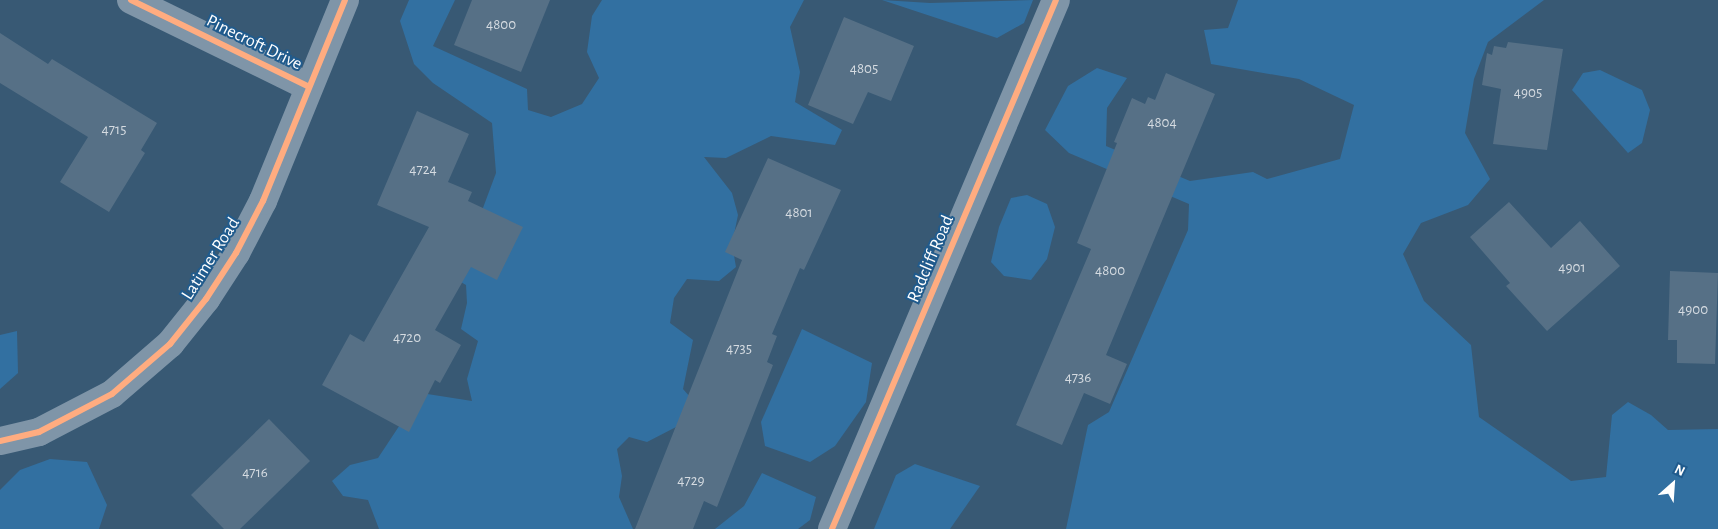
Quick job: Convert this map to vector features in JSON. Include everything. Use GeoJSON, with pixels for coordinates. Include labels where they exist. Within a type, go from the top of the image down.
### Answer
{"type":"FeatureCollection","features":[{"type":"Feature","properties":{"kind":"street","name":"Pinecroft Drive"},"geometry":{"type":"LineString","coordinates":[[131,0],[309,87]]}},
{"type":"Feature","properties":{"kind":"street","name":"Latimer Road"},"geometry":{"type":"LineString","coordinates":[[0,441],[39,432],[112,394],[170,344],[206,299],[236,253],[263,201],[345,0]]}},
{"type":"Feature","properties":{"kind":"street","name":"Radcliff Road"},"geometry":{"type":"LineString","coordinates":[[832,529],[1056,0]]}},
{"type":"Feature","properties":{"kind":"shaded area"},"geometry":{"type":"Polygon","coordinates":[[[409,0],[455,0],[433,46],[527,89],[528,110],[551,117],[582,104],[599,78],[587,52],[592,16],[602,0],[804,0],[790,27],[800,72],[795,102],[842,130],[835,145],[771,136],[726,158],[704,157],[732,193],[738,215],[732,244],[736,267],[719,281],[687,279],[674,298],[670,323],[693,340],[683,389],[698,406],[678,426],[647,442],[629,437],[617,449],[622,476],[619,497],[633,529],[379,529],[368,500],[343,496],[332,481],[350,465],[378,458],[421,393],[472,401],[467,379],[478,341],[461,329],[467,303],[466,285],[428,263],[471,240],[496,173],[492,123],[433,83],[414,64],[400,21],[409,0]]]}},
{"type":"Feature","properties":{"kind":"shaded area"},"geometry":{"type":"Polygon","coordinates":[[[882,0],[930,3],[1033,0],[1024,23],[997,38],[882,0]]]}},
{"type":"Feature","properties":{"kind":"shaded area"},"geometry":{"type":"Polygon","coordinates":[[[1238,0],[1544,0],[1488,42],[1474,79],[1465,133],[1490,179],[1468,205],[1421,223],[1403,254],[1424,301],[1471,345],[1479,417],[1571,481],[1606,477],[1612,415],[1628,402],[1651,415],[1668,430],[1718,429],[1718,529],[1066,529],[1088,425],[1109,412],[1188,230],[1189,204],[1069,153],[1045,130],[1068,86],[1097,68],[1127,78],[1107,108],[1106,146],[1190,181],[1253,172],[1267,179],[1340,159],[1354,105],[1299,79],[1211,64],[1204,30],[1228,28],[1238,0]]]}},
{"type":"Feature","properties":{"kind":"shaded area"},"geometry":{"type":"Polygon","coordinates":[[[1600,70],[1642,90],[1650,110],[1642,143],[1628,153],[1572,90],[1583,73],[1600,70]]]}},
{"type":"Feature","properties":{"kind":"shaded area"},"geometry":{"type":"Polygon","coordinates":[[[1027,195],[1047,204],[1055,227],[1047,259],[1031,280],[1004,276],[991,262],[999,227],[1011,198],[1027,195]]]}},
{"type":"Feature","properties":{"kind":"shaded area"},"geometry":{"type":"Polygon","coordinates":[[[802,329],[872,363],[866,402],[835,446],[810,462],[765,446],[761,422],[802,329]]]}},
{"type":"Feature","properties":{"kind":"shaded area"},"geometry":{"type":"Polygon","coordinates":[[[17,331],[18,373],[0,389],[0,335],[17,331]]]}},
{"type":"Feature","properties":{"kind":"shaded area"},"geometry":{"type":"Polygon","coordinates":[[[50,459],[87,462],[107,505],[99,529],[0,529],[0,490],[20,470],[50,459]]]}},
{"type":"Feature","properties":{"kind":"shaded area"},"geometry":{"type":"Polygon","coordinates":[[[915,464],[980,486],[950,529],[874,529],[896,475],[915,464]]]}},
{"type":"Feature","properties":{"kind":"shaded area"},"geometry":{"type":"Polygon","coordinates":[[[762,473],[816,497],[810,520],[798,529],[715,529],[744,506],[762,473]]]}},
{"type":"Feature","properties":{"kind":"building"},"geometry":{"type":"Polygon","coordinates":[[[472,0],[550,0],[521,72],[454,45],[472,0]]]}},
{"type":"Feature","properties":{"kind":"building"},"geometry":{"type":"Polygon","coordinates":[[[844,17],[914,46],[891,101],[868,92],[853,124],[808,105],[844,17]]]}},
{"type":"Feature","properties":{"kind":"building"},"geometry":{"type":"Polygon","coordinates":[[[0,33],[48,64],[52,59],[157,123],[141,150],[145,153],[109,212],[60,182],[88,137],[0,83],[0,33]]]}},
{"type":"Feature","properties":{"kind":"building"},"geometry":{"type":"Polygon","coordinates":[[[1508,42],[1563,49],[1547,150],[1493,144],[1501,89],[1482,85],[1487,53],[1492,55],[1494,46],[1506,48],[1508,42]]]}},
{"type":"Feature","properties":{"kind":"building"},"geometry":{"type":"Polygon","coordinates":[[[1166,73],[1215,94],[1106,355],[1127,364],[1110,404],[1084,393],[1062,445],[1016,425],[1091,249],[1077,243],[1117,143],[1114,142],[1132,98],[1145,104],[1148,97],[1155,100],[1166,73]]]}},
{"type":"Feature","properties":{"kind":"building"},"geometry":{"type":"Polygon","coordinates":[[[417,111],[469,134],[448,182],[472,192],[468,201],[523,227],[497,280],[471,267],[435,330],[461,345],[440,383],[435,380],[409,432],[322,385],[350,334],[364,342],[429,227],[377,205],[417,111]]]}},
{"type":"Feature","properties":{"kind":"building"},"geometry":{"type":"Polygon","coordinates":[[[768,158],[841,190],[804,270],[800,268],[772,334],[777,336],[767,362],[773,365],[717,507],[704,501],[693,529],[635,529],[742,260],[725,252],[768,158]]]}},
{"type":"Feature","properties":{"kind":"building"},"geometry":{"type":"Polygon","coordinates":[[[1509,202],[1551,248],[1580,221],[1620,266],[1547,331],[1506,286],[1510,283],[1470,237],[1509,202]]]}},
{"type":"Feature","properties":{"kind":"building"},"geometry":{"type":"Polygon","coordinates":[[[1670,271],[1718,273],[1715,364],[1677,363],[1677,340],[1668,340],[1670,271]]]}},
{"type":"Feature","properties":{"kind":"building"},"geometry":{"type":"Polygon","coordinates":[[[269,419],[310,461],[240,529],[224,529],[191,495],[269,419]]]}},
{"type":"Feature","properties":{"kind":"cycle path"},"geometry":{"type":"LineString","coordinates":[[131,0],[309,87]]}},
{"type":"Feature","properties":{"kind":"cycle path"},"geometry":{"type":"LineString","coordinates":[[0,441],[39,432],[112,394],[170,344],[206,299],[236,253],[263,201],[345,0]]}},
{"type":"Feature","properties":{"kind":"cycle path"},"geometry":{"type":"LineString","coordinates":[[832,529],[1056,0]]}}]}
